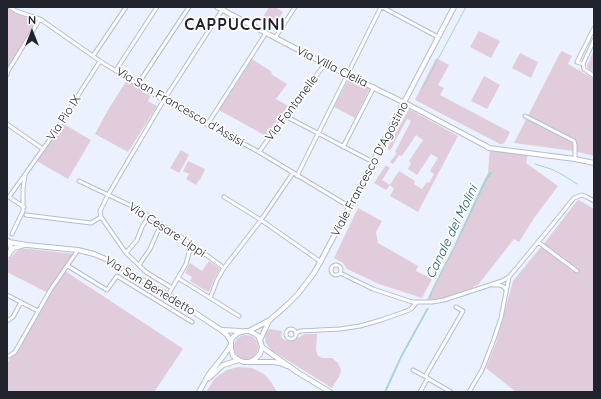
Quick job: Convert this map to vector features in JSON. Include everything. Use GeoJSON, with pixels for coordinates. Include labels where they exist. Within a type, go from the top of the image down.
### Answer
{"type":"FeatureCollection","features":[{"type":"Feature","properties":{"kind":"street","name":"Via San Francesco d'Assisi"},"geometry":{"type":"LineString","coordinates":[[10,7],[16,11],[40,19],[93,56],[164,100],[207,125],[259,152],[350,207]]}},
{"type":"Feature","properties":{"kind":"street"},"geometry":{"type":"LineString","coordinates":[[93,56],[126,7]]}},
{"type":"Feature","properties":{"kind":"street"},"geometry":{"type":"LineString","coordinates":[[116,70],[157,7]]}},
{"type":"Feature","properties":{"kind":"street"},"geometry":{"type":"LineString","coordinates":[[138,84],[189,7]]}},
{"type":"Feature","properties":{"kind":"street","name":"Via Villa Clelia"},"geometry":{"type":"LineString","coordinates":[[217,7],[223,8],[275,38],[374,87],[489,148],[594,162]]}},
{"type":"Feature","properties":{"kind":"street"},"geometry":{"type":"LineString","coordinates":[[275,38],[295,7]]}},
{"type":"Feature","properties":{"kind":"street"},"geometry":{"type":"LineString","coordinates":[[298,176],[382,7],[438,37]]}},
{"type":"Feature","properties":{"kind":"street","name":"Viale Francesco D'Agostino"},"geometry":{"type":"LineString","coordinates":[[241,331],[249,331],[270,320],[298,294],[314,273],[454,7]]}},
{"type":"Feature","properties":{"kind":"street"},"geometry":{"type":"LineString","coordinates":[[172,288],[139,265],[126,253],[101,218],[100,211],[164,100],[223,8]]}},
{"type":"Feature","properties":{"kind":"street"},"geometry":{"type":"LineString","coordinates":[[7,73],[40,19]]}},
{"type":"Feature","properties":{"kind":"street"},"geometry":{"type":"LineString","coordinates":[[583,64],[577,62],[594,28]]}},
{"type":"Feature","properties":{"kind":"street"},"geometry":{"type":"LineString","coordinates":[[207,125],[266,33]]}},
{"type":"Feature","properties":{"kind":"street"},"geometry":{"type":"LineString","coordinates":[[594,40],[583,64],[584,69],[594,76]]}},
{"type":"Feature","properties":{"kind":"street","name":"Via Pio IX"},"geometry":{"type":"LineString","coordinates":[[24,207],[8,197],[43,149],[100,60]]}},
{"type":"Feature","properties":{"kind":"street","name":"Via Fontanelle"},"geometry":{"type":"LineString","coordinates":[[259,152],[325,64]]}},
{"type":"Feature","properties":{"kind":"street"},"geometry":{"type":"LineString","coordinates":[[343,147],[374,87]]}},
{"type":"Feature","properties":{"kind":"street"},"geometry":{"type":"LineString","coordinates":[[285,116],[373,162]]}},
{"type":"Feature","properties":{"kind":"street"},"geometry":{"type":"LineString","coordinates":[[525,116],[574,141],[576,145],[574,159]]}},
{"type":"Feature","properties":{"kind":"street"},"geometry":{"type":"LineString","coordinates":[[7,124],[43,149]]}},
{"type":"Feature","properties":{"kind":"street","name":"Via Pio IX"},"geometry":{"type":"LineString","coordinates":[[12,234],[24,207],[23,189],[26,173]]}},
{"type":"Feature","properties":{"kind":"street"},"geometry":{"type":"LineString","coordinates":[[210,298],[217,280],[224,268],[261,220],[293,173]]}},
{"type":"Feature","properties":{"kind":"street","name":"Via Cesare Lippi"},"geometry":{"type":"LineString","coordinates":[[79,181],[138,209],[193,245],[224,268]]}},
{"type":"Feature","properties":{"kind":"street"},"geometry":{"type":"LineString","coordinates":[[340,273],[373,289],[412,302],[432,302],[444,300],[491,285],[509,277],[574,198],[582,195],[594,201]]}},
{"type":"Feature","properties":{"kind":"street"},"geometry":{"type":"LineString","coordinates":[[224,197],[261,220],[321,262]]}},
{"type":"Feature","properties":{"kind":"street"},"geometry":{"type":"LineString","coordinates":[[26,215],[91,224],[101,218]]}},
{"type":"Feature","properties":{"kind":"street"},"geometry":{"type":"LineString","coordinates":[[126,253],[137,240],[142,227],[149,216]]}},
{"type":"Feature","properties":{"kind":"street"},"geometry":{"type":"LineString","coordinates":[[139,265],[150,249],[161,224]]}},
{"type":"Feature","properties":{"kind":"street","name":"Via San Benedetto"},"geometry":{"type":"LineString","coordinates":[[8,241],[27,245],[78,250],[94,254],[108,260],[168,295],[221,330],[227,335],[231,343]]}},
{"type":"Feature","properties":{"kind":"street","name":"Via San Benedetto"},"geometry":{"type":"LineString","coordinates":[[8,241],[11,246],[11,252]]}},
{"type":"Feature","properties":{"kind":"street"},"geometry":{"type":"LineString","coordinates":[[538,242],[577,271]]}},
{"type":"Feature","properties":{"kind":"street","name":"Via San Benedetto"},"geometry":{"type":"LineString","coordinates":[[7,256],[14,248],[27,245]]}},
{"type":"Feature","properties":{"kind":"street"},"geometry":{"type":"LineString","coordinates":[[168,295],[186,264],[193,245]]}},
{"type":"Feature","properties":{"kind":"street"},"geometry":{"type":"LineString","coordinates":[[9,356],[15,352],[51,289],[78,250]]}},
{"type":"Feature","properties":{"kind":"street"},"geometry":{"type":"LineString","coordinates":[[68,266],[107,290],[117,276],[192,322]]}},
{"type":"Feature","properties":{"kind":"street"},"geometry":{"type":"LineString","coordinates":[[468,392],[482,370],[493,342],[501,318],[509,277]]}},
{"type":"Feature","properties":{"kind":"street"},"geometry":{"type":"LineString","coordinates":[[178,278],[239,316]]}},
{"type":"Feature","properties":{"kind":"street"},"geometry":{"type":"LineString","coordinates":[[491,285],[500,285],[506,290]]}},
{"type":"Feature","properties":{"kind":"street"},"geometry":{"type":"LineString","coordinates":[[7,295],[38,311]]}},
{"type":"Feature","properties":{"kind":"street"},"geometry":{"type":"LineString","coordinates":[[7,321],[14,317],[21,302]]}},
{"type":"Feature","properties":{"kind":"street"},"geometry":{"type":"LineString","coordinates":[[408,310],[412,302]]}},
{"type":"Feature","properties":{"kind":"street"},"geometry":{"type":"LineString","coordinates":[[296,333],[300,331],[340,329],[360,326],[404,312],[411,309],[417,302]]}},
{"type":"Feature","properties":{"kind":"street"},"geometry":{"type":"LineString","coordinates":[[420,392],[427,377],[426,374],[463,311],[456,307]]}},
{"type":"Feature","properties":{"kind":"street","name":"Viale Francesco D'Agostino"},"geometry":{"type":"LineString","coordinates":[[260,340],[270,320]]}},
{"type":"Feature","properties":{"kind":"street"},"geometry":{"type":"LineString","coordinates":[[221,330],[241,331]]}},
{"type":"Feature","properties":{"kind":"street"},"geometry":{"type":"LineString","coordinates":[[199,392],[217,363],[225,354],[235,335],[241,331]]}},
{"type":"Feature","properties":{"kind":"street"},"geometry":{"type":"LineString","coordinates":[[248,362],[258,357],[262,348],[260,340],[256,334],[249,331]]}},
{"type":"Feature","properties":{"kind":"street"},"geometry":{"type":"LineString","coordinates":[[231,343],[233,356],[239,360],[244,362],[273,362],[287,366]]}},
{"type":"Feature","properties":{"kind":"street"},"geometry":{"type":"LineString","coordinates":[[262,348],[287,366],[330,392]]}},
{"type":"Feature","properties":{"kind":"street"},"geometry":{"type":"LineString","coordinates":[[204,384],[223,365],[239,360]]}},
{"type":"Feature","properties":{"kind":"street"},"geometry":{"type":"LineString","coordinates":[[217,363],[223,365]]}},
{"type":"Feature","properties":{"kind":"street"},"geometry":{"type":"LineString","coordinates":[[413,370],[451,392]]}},
{"type":"Feature","properties":{"kind":"shaded area"},"geometry":{"type":"Polygon","coordinates":[[[269,7],[275,7],[283,12],[272,30],[260,22],[269,7]]]}},
{"type":"Feature","properties":{"kind":"shaded area"},"geometry":{"type":"Polygon","coordinates":[[[7,8],[33,17],[38,22],[7,72],[7,8]]]}},
{"type":"Feature","properties":{"kind":"shaded area"},"geometry":{"type":"Polygon","coordinates":[[[479,31],[500,41],[491,58],[470,47],[479,31]]]}},
{"type":"Feature","properties":{"kind":"shaded area"},"geometry":{"type":"Polygon","coordinates":[[[594,50],[594,73],[587,66],[594,50]]]}},
{"type":"Feature","properties":{"kind":"shaded area"},"geometry":{"type":"Polygon","coordinates":[[[562,51],[572,56],[568,64],[594,79],[594,156],[574,151],[514,143],[562,51]]]}},
{"type":"Feature","properties":{"kind":"shaded area"},"geometry":{"type":"Polygon","coordinates":[[[520,53],[538,62],[531,78],[512,68],[520,53]]]}},
{"type":"Feature","properties":{"kind":"shaded area"},"geometry":{"type":"Polygon","coordinates":[[[436,58],[449,65],[438,85],[444,88],[440,95],[510,132],[505,142],[500,144],[415,100],[436,58]]]}},
{"type":"Feature","properties":{"kind":"shaded area"},"geometry":{"type":"Polygon","coordinates":[[[252,59],[287,84],[276,99],[288,106],[266,136],[219,110],[252,59]]]}},
{"type":"Feature","properties":{"kind":"shaded area"},"geometry":{"type":"Polygon","coordinates":[[[484,76],[500,85],[487,109],[471,101],[484,76]]]}},
{"type":"Feature","properties":{"kind":"shaded area"},"geometry":{"type":"Polygon","coordinates":[[[349,78],[370,88],[355,118],[334,107],[349,78]]]}},
{"type":"Feature","properties":{"kind":"shaded area"},"geometry":{"type":"Polygon","coordinates":[[[127,80],[151,95],[148,101],[157,106],[128,152],[95,134],[127,80]]]}},
{"type":"Feature","properties":{"kind":"shaded area"},"geometry":{"type":"Polygon","coordinates":[[[409,109],[458,136],[418,212],[390,196],[394,189],[390,185],[399,171],[415,181],[414,184],[422,189],[427,182],[429,183],[434,174],[430,171],[438,158],[431,154],[417,175],[408,169],[411,163],[409,161],[423,140],[416,135],[402,156],[399,155],[393,164],[390,162],[397,153],[395,152],[411,121],[407,119],[391,149],[387,149],[409,109]]]}},
{"type":"Feature","properties":{"kind":"shaded area"},"geometry":{"type":"Polygon","coordinates":[[[62,123],[91,140],[68,179],[35,160],[62,123]]]}},
{"type":"Feature","properties":{"kind":"shaded area"},"geometry":{"type":"Polygon","coordinates":[[[490,148],[507,153],[528,154],[526,163],[558,186],[534,218],[519,242],[514,239],[478,285],[474,286],[469,295],[433,304],[425,303],[444,267],[488,173],[490,148]]]}},
{"type":"Feature","properties":{"kind":"shaded area"},"geometry":{"type":"Polygon","coordinates":[[[181,150],[189,155],[179,173],[170,168],[181,150]]]}},
{"type":"Feature","properties":{"kind":"shaded area"},"geometry":{"type":"Polygon","coordinates":[[[188,161],[205,169],[200,180],[196,178],[199,180],[196,185],[186,179],[189,174],[183,171],[188,161]]]}},
{"type":"Feature","properties":{"kind":"shaded area"},"geometry":{"type":"Polygon","coordinates":[[[386,165],[390,168],[382,180],[390,185],[386,190],[374,183],[386,165]]]}},
{"type":"Feature","properties":{"kind":"shaded area"},"geometry":{"type":"Polygon","coordinates":[[[490,172],[493,172],[488,178],[480,194],[432,292],[431,298],[429,298],[485,179],[490,172]]]}},
{"type":"Feature","properties":{"kind":"shaded area"},"geometry":{"type":"Polygon","coordinates":[[[579,200],[594,209],[594,392],[516,392],[486,368],[496,343],[513,281],[579,200]]]}},
{"type":"Feature","properties":{"kind":"shaded area"},"geometry":{"type":"Polygon","coordinates":[[[358,208],[382,221],[376,232],[378,243],[418,266],[416,271],[432,279],[422,298],[379,284],[347,269],[343,263],[334,258],[358,208]]]}},
{"type":"Feature","properties":{"kind":"shaded area"},"geometry":{"type":"Polygon","coordinates":[[[20,248],[76,254],[65,271],[183,349],[154,392],[7,392],[7,362],[50,294],[7,272],[7,261],[20,248]]]}},
{"type":"Feature","properties":{"kind":"shaded area"},"geometry":{"type":"Polygon","coordinates":[[[209,261],[220,269],[208,292],[190,281],[192,277],[185,273],[190,263],[202,271],[209,261]]]}},
{"type":"Feature","properties":{"kind":"shaded area"},"geometry":{"type":"Polygon","coordinates":[[[427,308],[429,308],[402,357],[386,392],[384,392],[400,357],[427,308]]]}},
{"type":"Feature","properties":{"kind":"shaded area"},"geometry":{"type":"Polygon","coordinates":[[[270,329],[282,331],[281,336],[287,341],[292,341],[305,334],[317,334],[316,350],[318,356],[322,358],[332,358],[338,363],[341,370],[340,375],[332,388],[271,350],[265,339],[266,332],[270,329]]]}},
{"type":"Feature","properties":{"kind":"shaded area"},"geometry":{"type":"Polygon","coordinates":[[[246,335],[255,338],[258,347],[255,356],[246,359],[237,356],[234,347],[237,338],[246,335]]]}},
{"type":"Feature","properties":{"kind":"shaded area"},"geometry":{"type":"Polygon","coordinates":[[[238,367],[252,368],[264,374],[277,392],[206,392],[215,378],[227,370],[238,367]]]}},
{"type":"Feature","properties":{"kind":"waterway"},"geometry":{"type":"LineString","coordinates":[[422,89],[466,7]]}},
{"type":"Feature","properties":{"kind":"waterway","name":"Canale dei Molini"},"geometry":{"type":"LineString","coordinates":[[535,164],[551,169],[577,184]]}},
{"type":"Feature","properties":{"kind":"district","name":"CAPPUCCINI"},"geometry":{"type":"Point","coordinates":[235,25]}}]}
